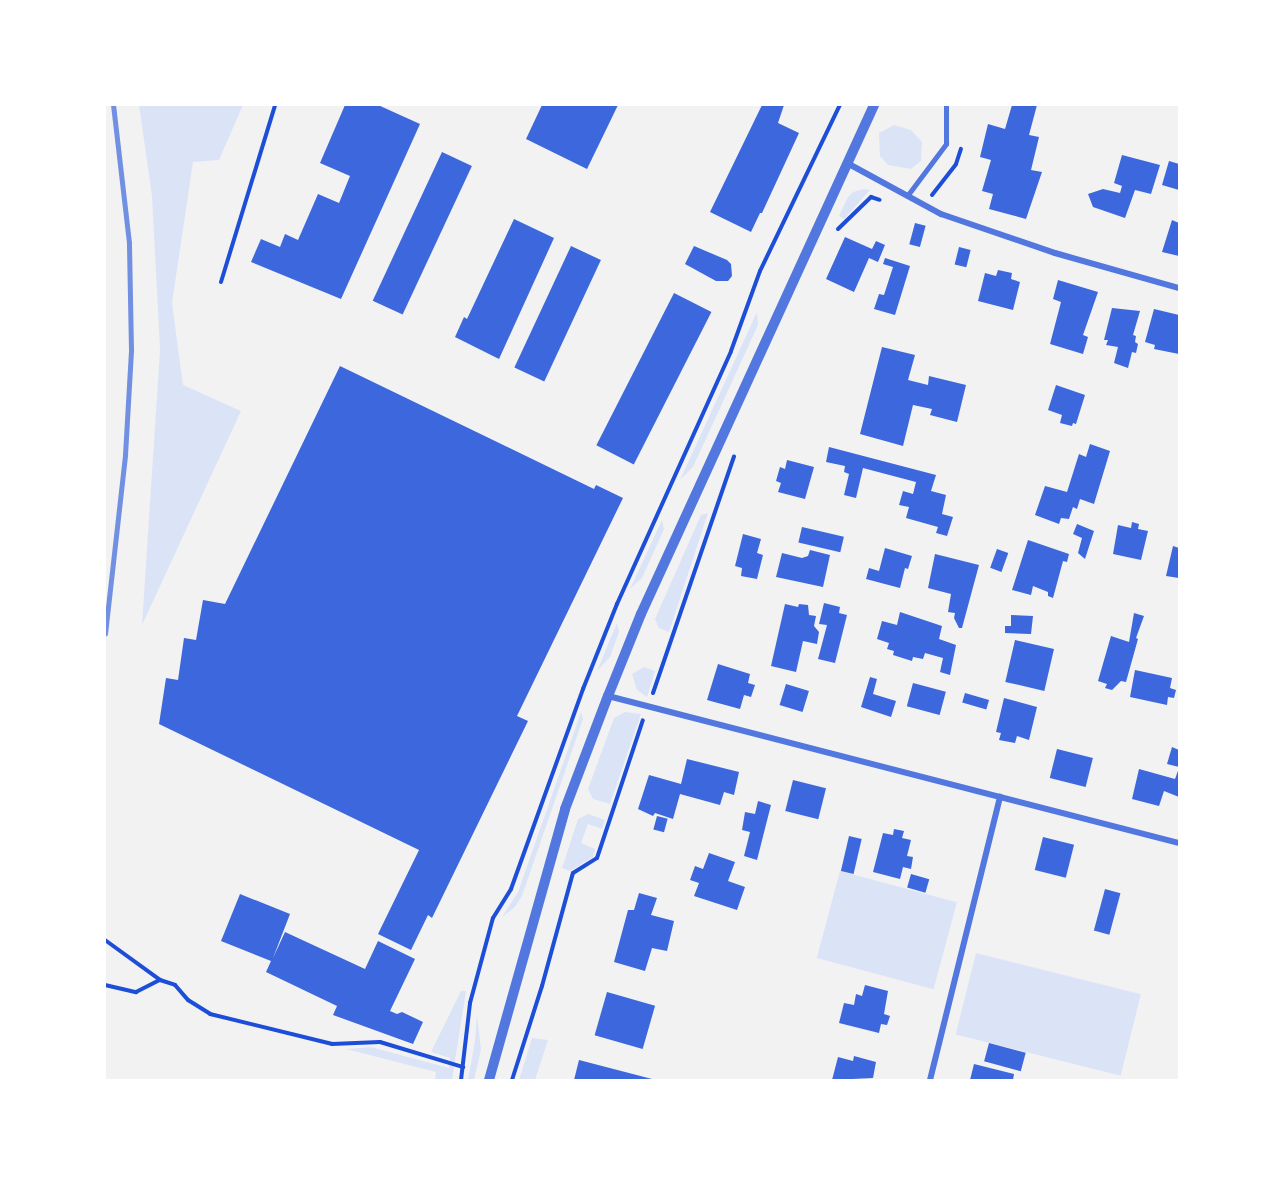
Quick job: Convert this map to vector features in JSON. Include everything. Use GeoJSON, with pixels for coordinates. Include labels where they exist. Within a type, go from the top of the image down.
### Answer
{"type":"FeatureCollection","features":[{"type":"Feature","properties":{"kind":"street"},"geometry":{"type":"LineString","coordinates":[[489,1080],[565,809],[608,696],[646,603],[874,105]]}},
{"type":"Feature","properties":{"kind":"street"},"geometry":{"type":"LineString","coordinates":[[847,163],[941,214],[1055,253],[1179,288]]}},
{"type":"Feature","properties":{"kind":"street"},"geometry":{"type":"LineString","coordinates":[[608,696],[1179,843]]}},
{"type":"Feature","properties":{"kind":"street"},"geometry":{"type":"LineString","coordinates":[[930,1080],[1000,797]]}},
{"type":"Feature","properties":{"kind":"lane"},"geometry":{"type":"LineString","coordinates":[[907,196],[946,144],[946,105]]}},
{"type":"Feature","properties":{"kind":"path"},"geometry":{"type":"LineString","coordinates":[[221,282],[275,105]]}},
{"type":"Feature","properties":{"kind":"path"},"geometry":{"type":"LineString","coordinates":[[461,1080],[470,1003],[493,918],[511,889],[583,689],[662,499],[731,351],[760,271],[840,105]]}},
{"type":"Feature","properties":{"kind":"path"},"geometry":{"type":"LineString","coordinates":[[835,237],[840,226],[871,197],[886,203]]}},
{"type":"Feature","properties":{"kind":"path"},"geometry":{"type":"LineString","coordinates":[[512,1080],[542,986],[573,873],[597,858],[737,450]]}},
{"type":"Feature","properties":{"kind":"path"},"geometry":{"type":"LineString","coordinates":[[105,940],[160,980],[175,985],[188,1000],[210,1014],[332,1044],[380,1042],[463,1067]]}},
{"type":"Feature","properties":{"kind":"path"},"geometry":{"type":"LineString","coordinates":[[105,985],[136,992],[160,980]]}},
{"type":"Feature","properties":{"kind":"shaded area"},"geometry":{"type":"Polygon","coordinates":[[[139,105],[243,105],[219,160],[193,162],[172,303],[183,385],[241,411],[142,625],[160,350],[152,196],[139,105]]]}},
{"type":"Feature","properties":{"kind":"shaded area"},"geometry":{"type":"Polygon","coordinates":[[[894,125],[911,130],[922,142],[921,161],[911,169],[888,165],[880,156],[879,133],[894,125]]]}},
{"type":"Feature","properties":{"kind":"shaded area"},"geometry":{"type":"Polygon","coordinates":[[[870,190],[844,219],[839,216],[848,197],[853,192],[870,190]]]}},
{"type":"Feature","properties":{"kind":"shaded area"},"geometry":{"type":"Polygon","coordinates":[[[757,312],[758,325],[693,467],[680,480],[757,312]]]}},
{"type":"Feature","properties":{"kind":"shaded area"},"geometry":{"type":"Polygon","coordinates":[[[708,513],[669,632],[659,628],[655,619],[701,515],[708,513]]]}},
{"type":"Feature","properties":{"kind":"shaded area"},"geometry":{"type":"Polygon","coordinates":[[[662,520],[664,529],[642,578],[630,589],[662,520]]]}},
{"type":"Feature","properties":{"kind":"shaded area"},"geometry":{"type":"Polygon","coordinates":[[[617,623],[619,632],[610,657],[597,671],[617,623]]]}},
{"type":"Feature","properties":{"kind":"shaded area"},"geometry":{"type":"Polygon","coordinates":[[[644,667],[655,671],[647,697],[637,690],[632,674],[644,667]]]}},
{"type":"Feature","properties":{"kind":"shaded area"},"geometry":{"type":"Polygon","coordinates":[[[581,712],[583,719],[522,896],[515,907],[502,917],[518,892],[581,712]]]}},
{"type":"Feature","properties":{"kind":"shaded area"},"geometry":{"type":"Polygon","coordinates":[[[625,712],[641,714],[610,804],[593,799],[588,789],[614,718],[625,712]]]}},
{"type":"Feature","properties":{"kind":"shaded area"},"geometry":{"type":"Polygon","coordinates":[[[588,814],[605,820],[602,829],[588,824],[581,843],[595,849],[593,857],[570,871],[562,868],[578,819],[588,814]]]}},
{"type":"Feature","properties":{"kind":"shaded area"},"geometry":{"type":"Polygon","coordinates":[[[840,871],[957,902],[934,989],[817,958],[840,871]]]}},
{"type":"Feature","properties":{"kind":"shaded area"},"geometry":{"type":"Polygon","coordinates":[[[976,953],[1141,994],[1121,1076],[956,1035],[976,953]]]}},
{"type":"Feature","properties":{"kind":"shaded area"},"geometry":{"type":"Polygon","coordinates":[[[461,991],[466,991],[452,1080],[435,1080],[436,1072],[346,1049],[371,1047],[449,1068],[450,1058],[431,1052],[461,991]]]}},
{"type":"Feature","properties":{"kind":"shaded area"},"geometry":{"type":"Polygon","coordinates":[[[477,1015],[481,1050],[474,1080],[468,1080],[475,1041],[477,1015]]]}},
{"type":"Feature","properties":{"kind":"shaded area"},"geometry":{"type":"Polygon","coordinates":[[[532,1038],[548,1040],[535,1080],[519,1080],[532,1038]]]}},
{"type":"Feature","properties":{"kind":"building"},"geometry":{"type":"Polygon","coordinates":[[[345,105],[378,105],[420,124],[341,299],[251,262],[261,239],[280,247],[285,234],[298,240],[318,194],[339,203],[350,176],[320,163],[345,105]]]}},
{"type":"Feature","properties":{"kind":"building"},"geometry":{"type":"Polygon","coordinates":[[[542,105],[618,105],[587,169],[526,139],[542,105]]]}},
{"type":"Feature","properties":{"kind":"building"},"geometry":{"type":"Polygon","coordinates":[[[762,105],[784,105],[778,123],[799,133],[751,232],[710,212],[762,105]]]}},
{"type":"Feature","properties":{"kind":"building"},"geometry":{"type":"Polygon","coordinates":[[[1012,105],[1037,105],[1029,135],[1039,137],[1031,170],[1042,172],[1026,219],[989,209],[993,194],[982,191],[991,160],[980,157],[988,124],[1005,129],[1012,105]]]}},
{"type":"Feature","properties":{"kind":"building"},"geometry":{"type":"Polygon","coordinates":[[[442,152],[472,166],[403,315],[373,301],[442,152]]]}},
{"type":"Feature","properties":{"kind":"building"},"geometry":{"type":"Polygon","coordinates":[[[1122,155],[1160,165],[1151,194],[1135,190],[1125,218],[1093,207],[1088,194],[1103,189],[1120,193],[1122,186],[1114,183],[1122,155]]]}},
{"type":"Feature","properties":{"kind":"building"},"geometry":{"type":"Polygon","coordinates":[[[1169,161],[1179,164],[1179,190],[1162,185],[1169,161]]]}},
{"type":"Feature","properties":{"kind":"building"},"geometry":{"type":"Polygon","coordinates":[[[514,219],[554,238],[499,359],[455,337],[464,317],[467,319],[514,219]]]}},
{"type":"Feature","properties":{"kind":"building"},"geometry":{"type":"Polygon","coordinates":[[[1172,220],[1179,223],[1179,256],[1162,252],[1172,220]]]}},
{"type":"Feature","properties":{"kind":"building"},"geometry":{"type":"Polygon","coordinates":[[[915,223],[926,226],[920,247],[909,244],[915,223]]]}},
{"type":"Feature","properties":{"kind":"building"},"geometry":{"type":"Polygon","coordinates":[[[845,237],[872,249],[876,241],[885,245],[878,262],[869,258],[854,292],[826,279],[845,237]]]}},
{"type":"Feature","properties":{"kind":"building"},"geometry":{"type":"Polygon","coordinates":[[[571,246],[601,260],[544,381],[514,367],[571,246]]]}},
{"type":"Feature","properties":{"kind":"building"},"geometry":{"type":"Polygon","coordinates":[[[694,246],[727,260],[731,264],[732,276],[728,281],[716,281],[685,264],[694,246]]]}},
{"type":"Feature","properties":{"kind":"building"},"geometry":{"type":"Polygon","coordinates":[[[959,247],[971,250],[966,267],[955,264],[959,247]]]}},
{"type":"Feature","properties":{"kind":"building"},"geometry":{"type":"Polygon","coordinates":[[[885,258],[910,266],[895,315],[874,309],[879,294],[884,295],[893,267],[883,264],[885,258]]]}},
{"type":"Feature","properties":{"kind":"building"},"geometry":{"type":"Polygon","coordinates":[[[998,270],[1012,273],[1011,279],[1020,282],[1013,310],[978,301],[985,273],[996,276],[998,270]]]}},
{"type":"Feature","properties":{"kind":"building"},"geometry":{"type":"Polygon","coordinates":[[[1058,280],[1098,292],[1083,335],[1088,337],[1083,354],[1050,344],[1061,302],[1053,299],[1058,280]]]}},
{"type":"Feature","properties":{"kind":"building"},"geometry":{"type":"Polygon","coordinates":[[[674,293],[711,312],[634,464],[596,445],[674,293]]]}},
{"type":"Feature","properties":{"kind":"building"},"geometry":{"type":"Polygon","coordinates":[[[1112,308],[1140,311],[1133,335],[1136,336],[1135,342],[1138,344],[1136,353],[1132,352],[1128,368],[1114,363],[1118,347],[1106,345],[1108,340],[1104,340],[1112,308]]]}},
{"type":"Feature","properties":{"kind":"building"},"geometry":{"type":"Polygon","coordinates":[[[1154,309],[1179,315],[1179,354],[1154,349],[1155,345],[1145,342],[1154,309]]]}},
{"type":"Feature","properties":{"kind":"building"},"geometry":{"type":"Polygon","coordinates":[[[882,347],[915,355],[908,380],[928,385],[929,376],[966,385],[957,422],[930,415],[932,409],[913,405],[903,446],[860,434],[882,347]]]}},
{"type":"Feature","properties":{"kind":"building"},"geometry":{"type":"Polygon","coordinates":[[[340,366],[594,489],[596,485],[623,498],[517,716],[528,721],[432,918],[428,915],[411,950],[378,934],[419,850],[159,724],[166,678],[178,680],[184,638],[196,640],[203,600],[225,604],[340,366]]]}},
{"type":"Feature","properties":{"kind":"building"},"geometry":{"type":"Polygon","coordinates":[[[1056,385],[1085,395],[1076,424],[1073,423],[1072,426],[1060,423],[1062,415],[1048,410],[1056,385]]]}},
{"type":"Feature","properties":{"kind":"building"},"geometry":{"type":"Polygon","coordinates":[[[1090,444],[1110,451],[1094,504],[1080,499],[1077,509],[1073,507],[1069,519],[1061,518],[1059,524],[1035,515],[1045,486],[1067,492],[1079,454],[1086,457],[1090,444]]]}},
{"type":"Feature","properties":{"kind":"building"},"geometry":{"type":"Polygon","coordinates":[[[829,447],[936,475],[931,491],[946,495],[942,514],[953,517],[947,536],[936,533],[938,527],[906,518],[909,507],[899,505],[903,491],[913,494],[916,482],[863,468],[856,498],[844,495],[849,474],[844,472],[845,466],[826,462],[829,447]]]}},
{"type":"Feature","properties":{"kind":"building"},"geometry":{"type":"Polygon","coordinates":[[[787,460],[814,467],[805,499],[778,492],[781,483],[776,481],[780,467],[785,469],[787,460]]]}},
{"type":"Feature","properties":{"kind":"building"},"geometry":{"type":"Polygon","coordinates":[[[1132,522],[1139,524],[1138,529],[1148,531],[1141,560],[1113,554],[1118,525],[1131,528],[1132,522]]]}},
{"type":"Feature","properties":{"kind":"building"},"geometry":{"type":"Polygon","coordinates":[[[1077,524],[1094,531],[1085,559],[1078,553],[1082,538],[1073,534],[1077,524]]]}},
{"type":"Feature","properties":{"kind":"building"},"geometry":{"type":"Polygon","coordinates":[[[802,527],[844,537],[840,552],[798,543],[802,527]]]}},
{"type":"Feature","properties":{"kind":"building"},"geometry":{"type":"Polygon","coordinates":[[[743,534],[761,539],[757,553],[763,555],[757,579],[741,576],[742,568],[735,566],[743,534]]]}},
{"type":"Feature","properties":{"kind":"building"},"geometry":{"type":"Polygon","coordinates":[[[1028,540],[1069,554],[1067,562],[1063,561],[1053,598],[1048,596],[1048,592],[1033,586],[1031,595],[1012,590],[1028,540]]]}},
{"type":"Feature","properties":{"kind":"building"},"geometry":{"type":"Polygon","coordinates":[[[1173,546],[1179,548],[1179,578],[1166,576],[1173,546]]]}},
{"type":"Feature","properties":{"kind":"building"},"geometry":{"type":"Polygon","coordinates":[[[885,548],[912,556],[908,569],[905,568],[900,588],[866,579],[869,568],[879,571],[885,548]]]}},
{"type":"Feature","properties":{"kind":"building"},"geometry":{"type":"Polygon","coordinates":[[[997,549],[1008,553],[1001,572],[990,568],[997,549]]]}},
{"type":"Feature","properties":{"kind":"building"},"geometry":{"type":"Polygon","coordinates":[[[810,550],[830,555],[823,587],[776,577],[782,553],[802,558],[808,556],[810,550]]]}},
{"type":"Feature","properties":{"kind":"building"},"geometry":{"type":"Polygon","coordinates":[[[935,554],[979,565],[962,628],[959,628],[954,618],[955,613],[948,612],[951,594],[928,588],[935,554]]]}},
{"type":"Feature","properties":{"kind":"building"},"geometry":{"type":"Polygon","coordinates":[[[824,603],[840,607],[839,613],[847,615],[835,663],[818,659],[827,625],[819,624],[824,603]]]}},
{"type":"Feature","properties":{"kind":"building"},"geometry":{"type":"Polygon","coordinates":[[[785,604],[798,607],[799,604],[808,605],[809,615],[816,616],[814,626],[819,632],[817,644],[803,641],[796,672],[771,666],[785,604]]]}},
{"type":"Feature","properties":{"kind":"building"},"geometry":{"type":"Polygon","coordinates":[[[900,612],[942,626],[939,639],[956,645],[950,675],[940,672],[943,658],[925,653],[923,659],[913,657],[912,661],[893,655],[894,651],[887,649],[889,643],[877,639],[882,621],[897,625],[900,612]]]}},
{"type":"Feature","properties":{"kind":"building"},"geometry":{"type":"Polygon","coordinates":[[[1134,613],[1144,616],[1136,638],[1138,639],[1126,682],[1121,681],[1112,690],[1105,688],[1107,684],[1098,681],[1111,636],[1129,642],[1134,613]]]}},
{"type":"Feature","properties":{"kind":"building"},"geometry":{"type":"Polygon","coordinates":[[[1011,615],[1033,616],[1031,634],[1005,633],[1005,626],[1011,626],[1011,615]]]}},
{"type":"Feature","properties":{"kind":"building"},"geometry":{"type":"Polygon","coordinates":[[[1015,640],[1054,649],[1044,691],[1005,682],[1015,640]]]}},
{"type":"Feature","properties":{"kind":"building"},"geometry":{"type":"Polygon","coordinates":[[[718,664],[750,674],[748,683],[755,685],[751,697],[744,695],[740,709],[707,700],[718,664]]]}},
{"type":"Feature","properties":{"kind":"building"},"geometry":{"type":"Polygon","coordinates":[[[1135,670],[1172,678],[1170,688],[1176,690],[1174,698],[1168,697],[1167,705],[1130,697],[1135,670]]]}},
{"type":"Feature","properties":{"kind":"building"},"geometry":{"type":"Polygon","coordinates":[[[870,677],[877,679],[873,694],[896,701],[891,717],[861,707],[870,677]]]}},
{"type":"Feature","properties":{"kind":"building"},"geometry":{"type":"Polygon","coordinates":[[[913,683],[946,692],[940,715],[907,706],[913,683]]]}},
{"type":"Feature","properties":{"kind":"building"},"geometry":{"type":"Polygon","coordinates":[[[786,684],[809,691],[803,712],[780,705],[786,684]]]}},
{"type":"Feature","properties":{"kind":"building"},"geometry":{"type":"Polygon","coordinates":[[[965,693],[989,700],[986,710],[962,703],[965,693]]]}},
{"type":"Feature","properties":{"kind":"building"},"geometry":{"type":"Polygon","coordinates":[[[1004,698],[1037,707],[1029,740],[1017,736],[1015,743],[999,740],[1001,733],[996,732],[1004,698]]]}},
{"type":"Feature","properties":{"kind":"building"},"geometry":{"type":"Polygon","coordinates":[[[1172,747],[1179,750],[1179,767],[1167,764],[1172,747]]]}},
{"type":"Feature","properties":{"kind":"building"},"geometry":{"type":"Polygon","coordinates":[[[1057,749],[1093,758],[1086,787],[1050,778],[1057,749]]]}},
{"type":"Feature","properties":{"kind":"building"},"geometry":{"type":"Polygon","coordinates":[[[687,759],[739,772],[734,795],[724,792],[720,805],[680,794],[673,819],[655,813],[653,816],[638,809],[649,775],[681,784],[687,759]]]}},
{"type":"Feature","properties":{"kind":"building"},"geometry":{"type":"Polygon","coordinates":[[[1179,768],[1179,797],[1164,791],[1159,806],[1132,799],[1139,769],[1175,779],[1179,768]]]}},
{"type":"Feature","properties":{"kind":"building"},"geometry":{"type":"Polygon","coordinates":[[[793,780],[826,788],[818,819],[785,811],[793,780]]]}},
{"type":"Feature","properties":{"kind":"building"},"geometry":{"type":"Polygon","coordinates":[[[758,801],[771,805],[757,860],[744,856],[750,832],[742,830],[745,812],[755,814],[758,801]]]}},
{"type":"Feature","properties":{"kind":"building"},"geometry":{"type":"Polygon","coordinates":[[[657,816],[668,819],[664,832],[653,830],[657,816]]]}},
{"type":"Feature","properties":{"kind":"building"},"geometry":{"type":"Polygon","coordinates":[[[894,829],[904,831],[902,838],[911,840],[907,856],[913,857],[911,869],[903,867],[900,879],[873,872],[883,833],[893,835],[894,829]]]}},
{"type":"Feature","properties":{"kind":"building"},"geometry":{"type":"Polygon","coordinates":[[[849,836],[862,839],[854,874],[841,871],[849,836]]]}},
{"type":"Feature","properties":{"kind":"building"},"geometry":{"type":"Polygon","coordinates":[[[1043,837],[1074,845],[1066,878],[1035,870],[1043,837]]]}},
{"type":"Feature","properties":{"kind":"building"},"geometry":{"type":"Polygon","coordinates":[[[709,853],[735,862],[728,881],[745,887],[737,910],[694,896],[699,883],[690,880],[695,866],[703,869],[709,853]]]}},
{"type":"Feature","properties":{"kind":"building"},"geometry":{"type":"Polygon","coordinates":[[[911,874],[929,879],[925,893],[907,887],[911,874]]]}},
{"type":"Feature","properties":{"kind":"building"},"geometry":{"type":"Polygon","coordinates":[[[1105,889],[1120,893],[1109,935],[1094,931],[1105,889]]]}},
{"type":"Feature","properties":{"kind":"building"},"geometry":{"type":"Polygon","coordinates":[[[639,893],[657,898],[651,915],[674,921],[667,951],[652,948],[645,971],[614,962],[628,910],[634,910],[639,893]]]}},
{"type":"Feature","properties":{"kind":"building"},"geometry":{"type":"Polygon","coordinates":[[[240,894],[290,914],[273,958],[285,932],[365,969],[378,941],[415,959],[390,1011],[397,1014],[402,1012],[423,1022],[413,1044],[333,1015],[337,1006],[266,972],[271,961],[221,941],[240,894]]]}},
{"type":"Feature","properties":{"kind":"building"},"geometry":{"type":"Polygon","coordinates":[[[865,985],[888,991],[884,1014],[890,1016],[887,1025],[881,1024],[879,1033],[839,1023],[844,1003],[854,1005],[856,994],[862,996],[865,985]]]}},
{"type":"Feature","properties":{"kind":"building"},"geometry":{"type":"Polygon","coordinates":[[[607,992],[655,1006],[643,1049],[595,1035],[607,992]]]}},
{"type":"Feature","properties":{"kind":"building"},"geometry":{"type":"Polygon","coordinates":[[[989,1043],[1026,1053],[1021,1071],[984,1061],[989,1043]]]}},
{"type":"Feature","properties":{"kind":"building"},"geometry":{"type":"Polygon","coordinates":[[[854,1056],[876,1062],[873,1078],[832,1080],[838,1057],[853,1061],[854,1056]]]}},
{"type":"Feature","properties":{"kind":"building"},"geometry":{"type":"Polygon","coordinates":[[[579,1060],[652,1079],[652,1080],[574,1080],[579,1060]]]}},
{"type":"Feature","properties":{"kind":"building"},"geometry":{"type":"Polygon","coordinates":[[[974,1064],[1014,1074],[1013,1080],[970,1080],[974,1064]]]}},
{"type":"Feature","properties":{"kind":"railway"},"geometry":{"type":"LineString","coordinates":[[105,634],[125,455],[131,350],[129,243],[113,105]]}}]}
